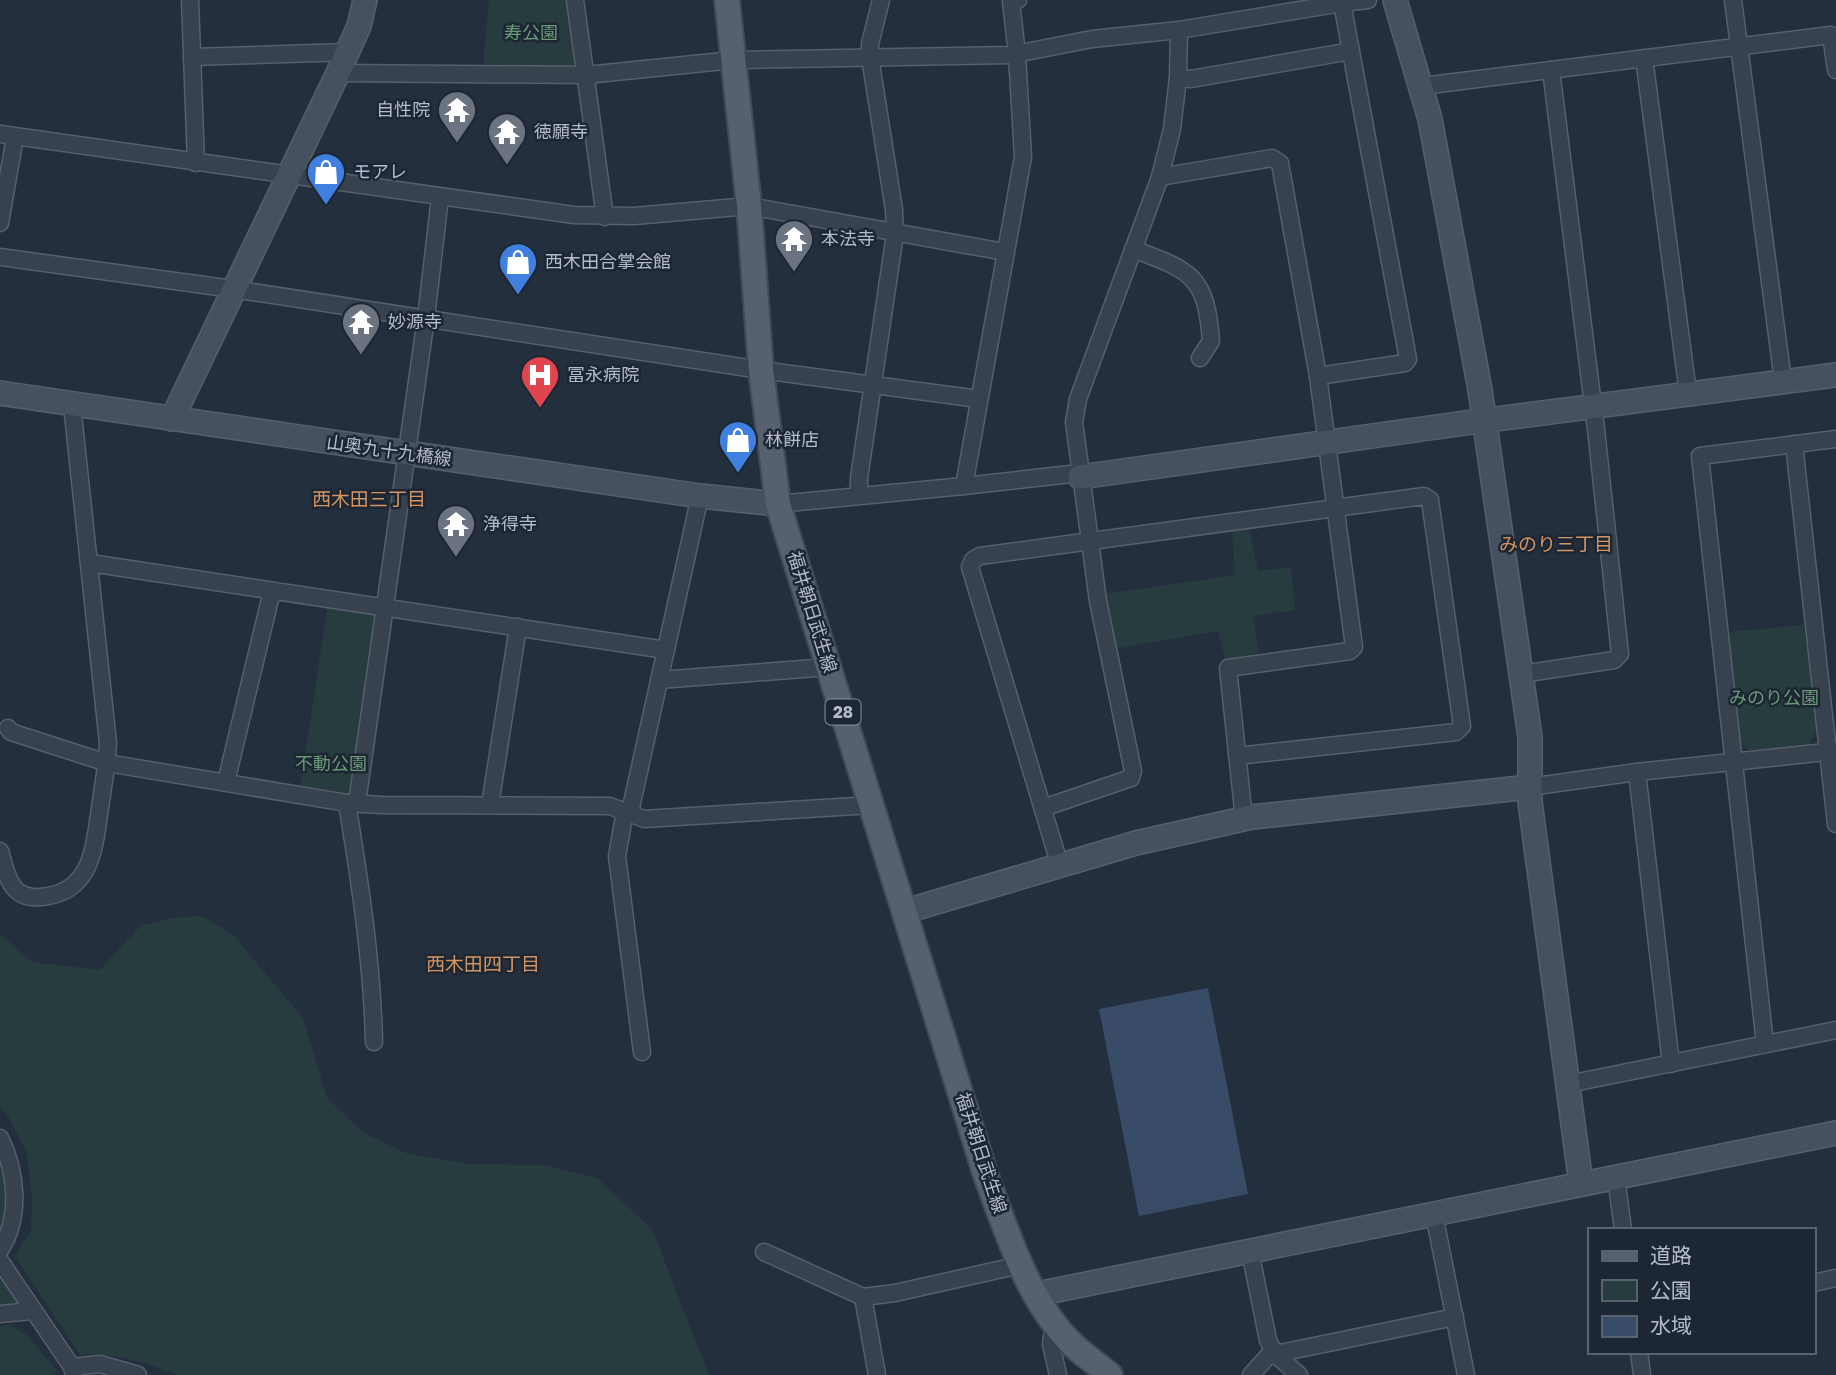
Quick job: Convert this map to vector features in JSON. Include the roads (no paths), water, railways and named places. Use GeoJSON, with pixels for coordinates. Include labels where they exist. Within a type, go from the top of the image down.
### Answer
{"type":"FeatureCollection","features":[{"type":"Feature","properties":{"kind":"main road","name":"福井朝日武生線"},"geometry":{"type":"LineString","coordinates":[[727,0],[749,206],[761,370],[778,504],[986,1176],[1020,1265],[1054,1322],[1068,1340],[1110,1375]]}},
{"type":"Feature","properties":{"kind":"street"},"geometry":{"type":"LineString","coordinates":[[190,0],[196,163]]}},
{"type":"Feature","properties":{"kind":"street"},"geometry":{"type":"LineString","coordinates":[[172,419],[343,62],[359,26],[365,0]]}},
{"type":"Feature","properties":{"kind":"street"},"geometry":{"type":"LineString","coordinates":[[575,0],[605,217]]}},
{"type":"Feature","properties":{"kind":"street"},"geometry":{"type":"LineString","coordinates":[[859,496],[859,478],[895,234],[894,210],[870,57],[870,44],[881,0]]}},
{"type":"Feature","properties":{"kind":"street"},"geometry":{"type":"LineString","coordinates":[[964,486],[1023,157],[1011,2],[1018,0]]}},
{"type":"Feature","properties":{"kind":"street"},"geometry":{"type":"LineString","coordinates":[[192,57],[586,75],[733,60],[1017,54],[1092,39],[1179,30],[1368,0]]}},
{"type":"Feature","properties":{"kind":"street"},"geometry":{"type":"LineString","coordinates":[[1395,0],[1430,119],[1460,270],[1484,420],[1530,737],[1530,787],[1581,1184]]}},
{"type":"Feature","properties":{"kind":"street"},"geometry":{"type":"LineString","coordinates":[[1733,0],[1783,381]]}},
{"type":"Feature","properties":{"kind":"street"},"geometry":{"type":"LineString","coordinates":[[1318,376],[1405,363],[1408,359],[1342,3]]}},
{"type":"Feature","properties":{"kind":"street"},"geometry":{"type":"LineString","coordinates":[[1042,808],[1131,778],[1133,771],[1098,601],[1074,422],[1078,399],[1160,177],[1172,129],[1178,78],[1179,30]]}},
{"type":"Feature","properties":{"kind":"street"},"geometry":{"type":"LineString","coordinates":[[1422,86],[1831,35],[1834,41],[1836,70]]}},
{"type":"Feature","properties":{"kind":"street"},"geometry":{"type":"LineString","coordinates":[[1178,78],[1191,79],[1351,51]]}},
{"type":"Feature","properties":{"kind":"street"},"geometry":{"type":"LineString","coordinates":[[1644,58],[1688,393]]}},
{"type":"Feature","properties":{"kind":"street"},"geometry":{"type":"LineString","coordinates":[[1521,674],[1614,660],[1620,654],[1593,405],[1551,70]]}},
{"type":"Feature","properties":{"kind":"street"},"geometry":{"type":"LineString","coordinates":[[0,223],[7,135],[574,215],[605,217],[749,206],[1005,252]]}},
{"type":"Feature","properties":{"kind":"street"},"geometry":{"type":"LineString","coordinates":[[1160,177],[1272,158],[1280,163],[1318,376],[1336,507],[1354,647],[1350,652],[1227,668],[1244,819]]}},
{"type":"Feature","properties":{"kind":"street"},"geometry":{"type":"LineString","coordinates":[[374,1042],[368,929],[352,803],[386,608],[440,197]]}},
{"type":"Feature","properties":{"kind":"street"},"geometry":{"type":"LineString","coordinates":[[1133,249],[1177,265],[1196,280],[1205,298],[1211,341],[1200,358]]}},
{"type":"Feature","properties":{"kind":"street"},"geometry":{"type":"LineString","coordinates":[[0,257],[233,289],[761,370],[979,399]]}},
{"type":"Feature","properties":{"kind":"street"},"geometry":{"type":"LineString","coordinates":[[778,504],[1080,475],[1593,405],[1836,375]]}},
{"type":"Feature","properties":{"kind":"street","name":"山奥九十九橋線"},"geometry":{"type":"LineString","coordinates":[[0,393],[700,496],[778,504]]}},
{"type":"Feature","properties":{"kind":"street"},"geometry":{"type":"LineString","coordinates":[[0,851],[10,884],[17,893],[35,898],[64,892],[73,885],[88,868],[94,852],[108,743],[72,405]]}},
{"type":"Feature","properties":{"kind":"street"},"geometry":{"type":"LineString","coordinates":[[1765,1044],[1700,456],[1836,439]]}},
{"type":"Feature","properties":{"kind":"street"},"geometry":{"type":"LineString","coordinates":[[1794,444],[1832,751],[1836,824]]}},
{"type":"Feature","properties":{"kind":"street"},"geometry":{"type":"LineString","coordinates":[[642,1052],[617,856],[700,496]]}},
{"type":"Feature","properties":{"kind":"street"},"geometry":{"type":"LineString","coordinates":[[1060,866],[970,567],[973,559],[1336,507],[1424,496],[1430,500],[1462,726],[1457,732],[1237,756]]}},
{"type":"Feature","properties":{"kind":"street"},"geometry":{"type":"LineString","coordinates":[[90,563],[666,650]]}},
{"type":"Feature","properties":{"kind":"street"},"geometry":{"type":"LineString","coordinates":[[226,782],[272,591]]}},
{"type":"Feature","properties":{"kind":"street"},"geometry":{"type":"LineString","coordinates":[[489,805],[518,628]]}},
{"type":"Feature","properties":{"kind":"street"},"geometry":{"type":"LineString","coordinates":[[659,680],[829,667]]}},
{"type":"Feature","properties":{"kind":"street"},"geometry":{"type":"LineString","coordinates":[[8,728],[10,732],[107,762],[352,803],[610,806],[644,819],[872,805]]}},
{"type":"Feature","properties":{"kind":"street"},"geometry":{"type":"LineString","coordinates":[[906,911],[1136,844],[1244,819],[1832,751]]}},
{"type":"Feature","properties":{"kind":"street"},"geometry":{"type":"LineString","coordinates":[[1637,772],[1671,1063]]}},
{"type":"Feature","properties":{"kind":"street"},"geometry":{"type":"LineString","coordinates":[[1568,1084],[1836,1030]]}},
{"type":"Feature","properties":{"kind":"street"},"geometry":{"type":"LineString","coordinates":[[1037,1294],[1836,1133]]}},
{"type":"Feature","properties":{"kind":"street"},"geometry":{"type":"LineString","coordinates":[[0,1138],[13,1182],[14,1206],[7,1240],[0,1250]]}},
{"type":"Feature","properties":{"kind":"street"},"geometry":{"type":"LineString","coordinates":[[1616,1177],[1623,1228]]}},
{"type":"Feature","properties":{"kind":"street"},"geometry":{"type":"LineString","coordinates":[[1434,1214],[1466,1375]]}},
{"type":"Feature","properties":{"kind":"street"},"geometry":{"type":"LineString","coordinates":[[1250,1251],[1268,1340],[1275,1354],[1299,1375]]}},
{"type":"Feature","properties":{"kind":"street"},"geometry":{"type":"LineString","coordinates":[[764,1252],[863,1297],[895,1293],[1020,1265]]}},
{"type":"Feature","properties":{"kind":"street"},"geometry":{"type":"LineString","coordinates":[[0,1261],[73,1371],[100,1364],[138,1375]]}},
{"type":"Feature","properties":{"kind":"street"},"geometry":{"type":"LineString","coordinates":[[1815,1283],[1836,1278]]}},
{"type":"Feature","properties":{"kind":"street"},"geometry":{"type":"LineString","coordinates":[[863,1297],[877,1375]]}},
{"type":"Feature","properties":{"kind":"street"},"geometry":{"type":"LineString","coordinates":[[0,1314],[33,1311]]}},
{"type":"Feature","properties":{"kind":"street"},"geometry":{"type":"LineString","coordinates":[[1251,1375],[1267,1357],[1275,1354],[1455,1317]]}},
{"type":"Feature","properties":{"kind":"street"},"geometry":{"type":"LineString","coordinates":[[1054,1322],[1051,1344],[1058,1375]]}},
{"type":"Feature","properties":{"kind":"street"},"geometry":{"type":"LineString","coordinates":[[1639,1354],[1642,1375]]}},
{"type":"Feature","properties":{"kind":"water"},"geometry":{"type":"Polygon","coordinates":[[[1208,988],[1248,1194],[1139,1216],[1099,1009],[1208,988]]]}},
{"type":"Feature","properties":{"kind":"place","name":"自性院"},"geometry":{"type":"Point","coordinates":[457,144]}},
{"type":"Feature","properties":{"kind":"place","name":"徳願寺"},"geometry":{"type":"Point","coordinates":[507,166]}},
{"type":"Feature","properties":{"kind":"place","name":"モアレ"},"geometry":{"type":"Point","coordinates":[326,206]}},
{"type":"Feature","properties":{"kind":"place","name":"本法寺"},"geometry":{"type":"Point","coordinates":[794,273]}},
{"type":"Feature","properties":{"kind":"place","name":"西木田合掌会館"},"geometry":{"type":"Point","coordinates":[518,296]}},
{"type":"Feature","properties":{"kind":"place","name":"妙源寺"},"geometry":{"type":"Point","coordinates":[361,356]}},
{"type":"Feature","properties":{"kind":"place","name":"冨永病院"},"geometry":{"type":"Point","coordinates":[540,409]}},
{"type":"Feature","properties":{"kind":"place","name":"林餅店"},"geometry":{"type":"Point","coordinates":[738,474]}},
{"type":"Feature","properties":{"kind":"place","name":"浄得寺"},"geometry":{"type":"Point","coordinates":[456,558]}},
{"type":"Feature","properties":{"kind":"district","name":"西木田三丁目"},"geometry":{"type":"Point","coordinates":[369,499]}},
{"type":"Feature","properties":{"kind":"district","name":"みのり三丁目"},"geometry":{"type":"Point","coordinates":[1556,544]}},
{"type":"Feature","properties":{"kind":"district","name":"西木田四丁目"},"geometry":{"type":"Point","coordinates":[483,964]}},
{"type":"Feature","properties":{"kind":"park label","name":"寿公園"},"geometry":{"type":"Point","coordinates":[531,33]}},
{"type":"Feature","properties":{"kind":"park label","name":"みのり公園"},"geometry":{"type":"Point","coordinates":[1774,698]}},
{"type":"Feature","properties":{"kind":"park label","name":"不動公園"},"geometry":{"type":"Point","coordinates":[331,764]}}]}
